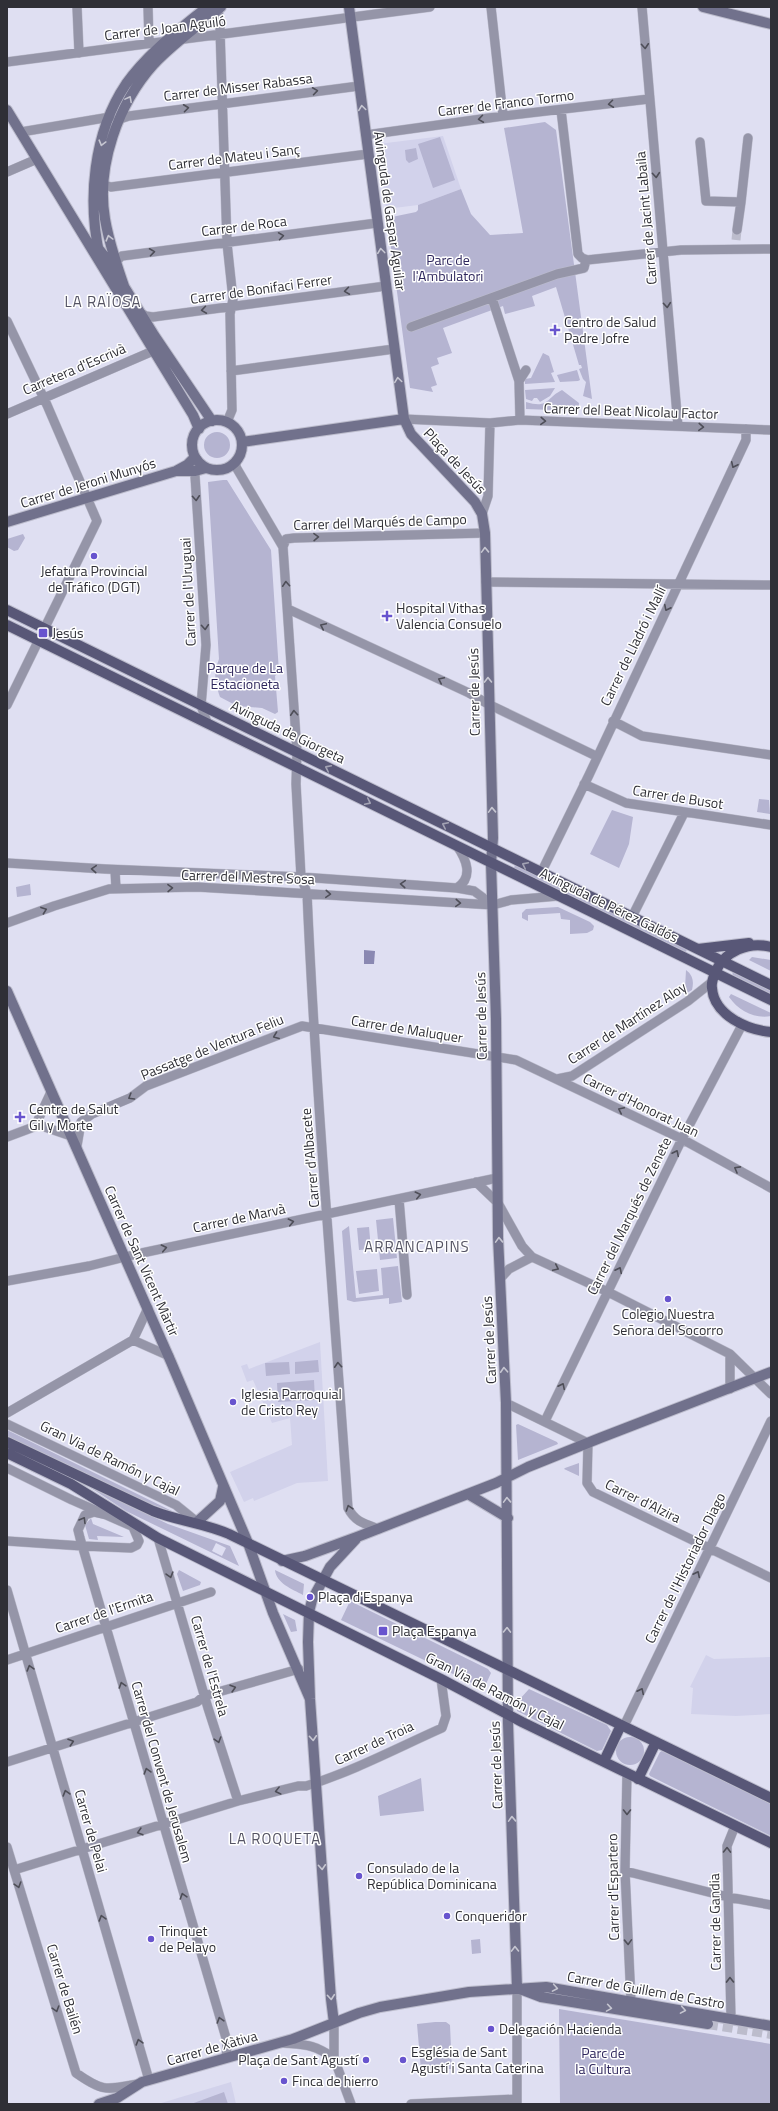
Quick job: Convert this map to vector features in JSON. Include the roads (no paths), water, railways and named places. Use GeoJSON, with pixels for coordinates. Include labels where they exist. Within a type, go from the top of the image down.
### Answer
{"type":"FeatureCollection","features":[{"type":"Feature","properties":{"kind":"main road","name":"Avinguda de Gaspar Aguilar"},"geometry":{"type":"LineString","coordinates":[[349,7],[404,419]]}},
{"type":"Feature","properties":{"kind":"main road"},"geometry":{"type":"LineString","coordinates":[[703,7],[771,24]]}},
{"type":"Feature","properties":{"kind":"main road"},"geometry":{"type":"LineString","coordinates":[[125,289],[105,218],[104,185],[106,161],[112,139],[132,94],[145,75],[167,52],[214,9]]}},
{"type":"Feature","properties":{"kind":"main road"},"geometry":{"type":"LineString","coordinates":[[102,266],[97,247],[94,211],[96,164],[110,117],[126,85],[166,40],[214,9]]}},
{"type":"Feature","properties":{"kind":"main road"},"geometry":{"type":"LineString","coordinates":[[7,110],[72,214],[153,351],[193,415],[199,429]]}},
{"type":"Feature","properties":{"kind":"main road"},"geometry":{"type":"LineString","coordinates":[[72,214],[81,219],[88,218],[94,211]]}},
{"type":"Feature","properties":{"kind":"main road"},"geometry":{"type":"LineString","coordinates":[[72,214],[109,262],[141,314],[212,421]]}},
{"type":"Feature","properties":{"kind":"main road"},"geometry":{"type":"LineString","coordinates":[[242,442],[404,419]]}},
{"type":"Feature","properties":{"kind":"main road","name":"Plaça de Jesús"},"geometry":{"type":"LineString","coordinates":[[404,419],[411,434],[475,502],[482,514]]}},
{"type":"Feature","properties":{"kind":"main road"},"geometry":{"type":"LineString","coordinates":[[212,421],[227,422],[236,429],[242,442],[241,452],[236,461],[225,469],[218,470],[206,468],[196,458],[193,440],[199,429],[212,421]]}},
{"type":"Feature","properties":{"kind":"main road","name":"Carrer de Jeroni Munyós"},"geometry":{"type":"LineString","coordinates":[[7,522],[176,471],[187,466],[196,458]]}},
{"type":"Feature","properties":{"kind":"main road","name":"Carrer de Jeroni Munyós"},"geometry":{"type":"LineString","coordinates":[[176,471],[195,471],[206,468]]}},
{"type":"Feature","properties":{"kind":"main road","name":"Carrer de Jesús"},"geometry":{"type":"LineString","coordinates":[[482,514],[486,582],[496,1058],[497,1178],[506,1402],[506,1478],[508,1518],[507,1669],[517,1988]]}},
{"type":"Feature","properties":{"kind":"main road","name":"Avinguda de Giorgeta"},"geometry":{"type":"LineString","coordinates":[[7,610],[492,849]]}},
{"type":"Feature","properties":{"kind":"main road","name":"Avinguda de Giorgeta"},"geometry":{"type":"LineString","coordinates":[[7,625],[207,722],[491,863]]}},
{"type":"Feature","properties":{"kind":"main road","name":"Avinguda de Pérez Galdós"},"geometry":{"type":"LineString","coordinates":[[492,849],[771,984]]}},
{"type":"Feature","properties":{"kind":"main road","name":"Avinguda de Pérez Galdós"},"geometry":{"type":"LineString","coordinates":[[491,863],[558,896],[714,978],[771,1000]]}},
{"type":"Feature","properties":{"kind":"main road"},"geometry":{"type":"LineString","coordinates":[[698,949],[740,942],[768,946]]}},
{"type":"Feature","properties":{"kind":"main road"},"geometry":{"type":"LineString","coordinates":[[768,946],[743,948],[727,955],[722,960],[714,978],[714,996],[720,1006],[730,1017],[742,1025],[771,1032]]}},
{"type":"Feature","properties":{"kind":"main road","name":"Carrer de Sant Vicent Màrtir"},"geometry":{"type":"LineString","coordinates":[[7,991],[51,1092],[126,1256],[248,1543]]}},
{"type":"Feature","properties":{"kind":"main road"},"geometry":{"type":"LineString","coordinates":[[282,1561],[306,1556],[357,1538],[468,1494],[528,1467],[771,1372]]}},
{"type":"Feature","properties":{"kind":"main road","name":"Gran Via de Ramón y Cajal"},"geometry":{"type":"LineString","coordinates":[[7,1442],[153,1511],[218,1529],[248,1543]]}},
{"type":"Feature","properties":{"kind":"main road"},"geometry":{"type":"LineString","coordinates":[[7,1453],[71,1484],[158,1538],[309,1612]]}},
{"type":"Feature","properties":{"kind":"main road"},"geometry":{"type":"LineString","coordinates":[[197,1522],[220,1501],[223,1487]]}},
{"type":"Feature","properties":{"kind":"main road"},"geometry":{"type":"LineString","coordinates":[[468,1494],[484,1505],[508,1518]]}},
{"type":"Feature","properties":{"kind":"main road"},"geometry":{"type":"LineString","coordinates":[[334,2023],[330,1991],[310,1699],[304,1668],[309,1612],[312,1600],[332,1564],[357,1538]]}},
{"type":"Feature","properties":{"kind":"main road"},"geometry":{"type":"LineString","coordinates":[[248,1543],[322,1580]]}},
{"type":"Feature","properties":{"kind":"main road"},"geometry":{"type":"LineString","coordinates":[[248,1543],[273,1613],[304,1668]]}},
{"type":"Feature","properties":{"kind":"main road","name":"Gran Via de Ramón y Cajal"},"geometry":{"type":"LineString","coordinates":[[322,1580],[771,1798]]}},
{"type":"Feature","properties":{"kind":"main road","name":"Gran Via de Ramón y Cajal"},"geometry":{"type":"LineString","coordinates":[[309,1612],[508,1714],[771,1843]]}},
{"type":"Feature","properties":{"kind":"main road"},"geometry":{"type":"LineString","coordinates":[[604,1761],[623,1726]]}},
{"type":"Feature","properties":{"kind":"main road"},"geometry":{"type":"LineString","coordinates":[[638,1779],[656,1742]]}},
{"type":"Feature","properties":{"kind":"main road","name":"Carrer de Guillem de Castro"},"geometry":{"type":"LineString","coordinates":[[334,2023],[380,2007],[453,1994],[546,1987],[771,2026]]}},
{"type":"Feature","properties":{"kind":"main road","name":"Carrer de Guillem de Castro"},"geometry":{"type":"LineString","coordinates":[[517,1988],[541,1997],[708,2024]]}},
{"type":"Feature","properties":{"kind":"main road","name":"Carrer de Xàtiva"},"geometry":{"type":"LineString","coordinates":[[99,2104],[117,2098],[139,2084],[149,2080],[278,2043],[316,2031],[334,2023]]}},
{"type":"Feature","properties":{"kind":"street"},"geometry":{"type":"LineString","coordinates":[[77,7],[79,53]]}},
{"type":"Feature","properties":{"kind":"street"},"geometry":{"type":"LineString","coordinates":[[148,7],[149,43]]}},
{"type":"Feature","properties":{"kind":"street","name":"Carrer de Joan Aguiló"},"geometry":{"type":"LineString","coordinates":[[7,62],[166,40],[220,35],[430,7]]}},
{"type":"Feature","properties":{"kind":"street"},"geometry":{"type":"LineString","coordinates":[[491,7],[502,116]]}},
{"type":"Feature","properties":{"kind":"street","name":"Carrer de Jacint Labaila"},"geometry":{"type":"LineString","coordinates":[[642,7],[678,426]]}},
{"type":"Feature","properties":{"kind":"street"},"geometry":{"type":"LineString","coordinates":[[214,9],[220,17],[227,243],[233,299],[230,314],[232,410],[227,422]]}},
{"type":"Feature","properties":{"kind":"street","name":"Carrer de Misser Rabassa"},"geometry":{"type":"LineString","coordinates":[[120,119],[129,116],[222,103],[359,86]]}},
{"type":"Feature","properties":{"kind":"street","name":"Carrer de Franco Tormo"},"geometry":{"type":"LineString","coordinates":[[366,135],[502,116],[649,99]]}},
{"type":"Feature","properties":{"kind":"street"},"geometry":{"type":"LineString","coordinates":[[561,110],[578,254],[584,259],[663,252],[771,250]]}},
{"type":"Feature","properties":{"kind":"street"},"geometry":{"type":"LineString","coordinates":[[21,132],[110,117]]}},
{"type":"Feature","properties":{"kind":"street"},"geometry":{"type":"LineString","coordinates":[[737,230],[748,138]]}},
{"type":"Feature","properties":{"kind":"street"},"geometry":{"type":"LineString","coordinates":[[700,142],[706,201],[741,202]]}},
{"type":"Feature","properties":{"kind":"street","name":"Carrer de Mateu i Sanç"},"geometry":{"type":"LineString","coordinates":[[104,185],[111,187],[368,154]]}},
{"type":"Feature","properties":{"kind":"street"},"geometry":{"type":"LineString","coordinates":[[7,172],[37,159]]}},
{"type":"Feature","properties":{"kind":"street","name":"Carrer de Roca"},"geometry":{"type":"LineString","coordinates":[[116,261],[122,256],[378,223]]}},
{"type":"Feature","properties":{"kind":"street"},"geometry":{"type":"LineString","coordinates":[[735,250],[736,240]]}},
{"type":"Feature","properties":{"kind":"street"},"geometry":{"type":"LineString","coordinates":[[411,327],[557,274],[584,268],[584,259]]}},
{"type":"Feature","properties":{"kind":"street","name":"Carrer de Bonifaci Ferrer"},"geometry":{"type":"LineString","coordinates":[[141,314],[153,317],[386,286]]}},
{"type":"Feature","properties":{"kind":"street"},"geometry":{"type":"LineString","coordinates":[[492,298],[519,381],[520,420]]}},
{"type":"Feature","properties":{"kind":"street"},"geometry":{"type":"LineString","coordinates":[[7,321],[42,398],[47,405],[88,497],[97,521],[7,705]]}},
{"type":"Feature","properties":{"kind":"street"},"geometry":{"type":"LineString","coordinates":[[231,371],[394,349]]}},
{"type":"Feature","properties":{"kind":"street","name":"Carretera d'Escrivà"},"geometry":{"type":"LineString","coordinates":[[7,414],[153,351]]}},
{"type":"Feature","properties":{"kind":"street"},"geometry":{"type":"LineString","coordinates":[[519,381],[526,370]]}},
{"type":"Feature","properties":{"kind":"street","name":"Plaça de Jesús"},"geometry":{"type":"LineString","coordinates":[[404,419],[490,423],[488,496],[482,514]]}},
{"type":"Feature","properties":{"kind":"street","name":"Carrer del Beat Nicolau Factor"},"geometry":{"type":"LineString","coordinates":[[490,423],[520,420],[771,430]]}},
{"type":"Feature","properties":{"kind":"street","name":"Carrer de Lladró i Mallí"},"geometry":{"type":"LineString","coordinates":[[541,873],[746,440],[746,429]]}},
{"type":"Feature","properties":{"kind":"street","name":"Carrer de l'Uruguai"},"geometry":{"type":"LineString","coordinates":[[196,458],[195,471],[206,645],[201,706],[207,722]]}},
{"type":"Feature","properties":{"kind":"street"},"geometry":{"type":"LineString","coordinates":[[236,461],[236,467],[283,547]]}},
{"type":"Feature","properties":{"kind":"street","name":"Carrer del Marqués de Campo"},"geometry":{"type":"LineString","coordinates":[[283,547],[286,539],[294,538],[484,533]]}},
{"type":"Feature","properties":{"kind":"street","name":"Carrer d'Albacete"},"geometry":{"type":"LineString","coordinates":[[283,547],[297,752],[296,767],[301,877],[307,893],[313,1028],[328,1214],[348,1508],[352,1516],[360,1523],[379,1529]]}},
{"type":"Feature","properties":{"kind":"street"},"geometry":{"type":"LineString","coordinates":[[486,582],[771,586]]}},
{"type":"Feature","properties":{"kind":"street"},"geometry":{"type":"LineString","coordinates":[[288,609],[469,693],[488,704],[596,756]]}},
{"type":"Feature","properties":{"kind":"street"},"geometry":{"type":"LineString","coordinates":[[613,721],[642,736],[771,755]]}},
{"type":"Feature","properties":{"kind":"street","name":"Carrer de Busot"},"geometry":{"type":"LineString","coordinates":[[584,784],[626,803],[771,825]]}},
{"type":"Feature","properties":{"kind":"street"},"geometry":{"type":"LineString","coordinates":[[632,917],[684,813]]}},
{"type":"Feature","properties":{"kind":"street"},"geometry":{"type":"LineString","coordinates":[[457,846],[464,856],[467,865],[464,880],[457,888]]}},
{"type":"Feature","properties":{"kind":"street","name":"Carrer del Mestre Sosa"},"geometry":{"type":"LineString","coordinates":[[7,863],[136,871],[301,877],[457,888],[474,891],[493,905]]}},
{"type":"Feature","properties":{"kind":"street"},"geometry":{"type":"LineString","coordinates":[[115,870],[116,889]]}},
{"type":"Feature","properties":{"kind":"street"},"geometry":{"type":"LineString","coordinates":[[136,871],[137,889]]}},
{"type":"Feature","properties":{"kind":"street","name":"Carrer del Mestre Sosa"},"geometry":{"type":"LineString","coordinates":[[7,923],[54,906],[109,889],[197,887],[493,905],[510,900],[558,896]]}},
{"type":"Feature","properties":{"kind":"street","name":"Carrer de Martínez Aloy"},"geometry":{"type":"LineString","coordinates":[[554,1079],[572,1076],[688,1001],[714,978]]}},
{"type":"Feature","properties":{"kind":"street","name":"Carrer del Marqués de Zenete"},"geometry":{"type":"LineString","coordinates":[[545,1421],[682,1139],[732,1040],[742,1025]]}},
{"type":"Feature","properties":{"kind":"street","name":"Passatge de Ventura Feliu"},"geometry":{"type":"LineString","coordinates":[[77,1146],[78,1128],[85,1118],[130,1098],[146,1086],[302,1026],[313,1028]]}},
{"type":"Feature","properties":{"kind":"street","name":"Carrer de Maluquer"},"geometry":{"type":"LineString","coordinates":[[313,1028],[496,1058]]}},
{"type":"Feature","properties":{"kind":"street","name":"Carrer d'Honorat Juan"},"geometry":{"type":"LineString","coordinates":[[496,1058],[516,1060],[682,1139],[771,1188]]}},
{"type":"Feature","properties":{"kind":"street"},"geometry":{"type":"LineString","coordinates":[[40,1125],[38,1120],[51,1092]]}},
{"type":"Feature","properties":{"kind":"street"},"geometry":{"type":"LineString","coordinates":[[7,1137],[40,1125],[71,1136]]}},
{"type":"Feature","properties":{"kind":"street","name":"Carrer de Marvà"},"geometry":{"type":"LineString","coordinates":[[7,1281],[95,1265],[126,1256],[497,1178]]}},
{"type":"Feature","properties":{"kind":"street"},"geometry":{"type":"LineString","coordinates":[[476,1182],[498,1203],[522,1246],[532,1256],[608,1292],[730,1354],[771,1394]]}},
{"type":"Feature","properties":{"kind":"street"},"geometry":{"type":"LineString","coordinates":[[399,1199],[407,1295]]}},
{"type":"Feature","properties":{"kind":"street"},"geometry":{"type":"LineString","coordinates":[[500,1279],[509,1269],[532,1256]]}},
{"type":"Feature","properties":{"kind":"street"},"geometry":{"type":"LineString","coordinates":[[7,1413],[133,1340],[148,1308]]}},
{"type":"Feature","properties":{"kind":"street"},"geometry":{"type":"LineString","coordinates":[[133,1340],[169,1356]]}},
{"type":"Feature","properties":{"kind":"street"},"geometry":{"type":"LineString","coordinates":[[730,1354],[730,1389]]}},
{"type":"Feature","properties":{"kind":"street"},"geometry":{"type":"LineString","coordinates":[[506,1402],[588,1443]]}},
{"type":"Feature","properties":{"kind":"street","name":"Carrer de l'Historiador Diago"},"geometry":{"type":"LineString","coordinates":[[623,1726],[771,1421]]}},
{"type":"Feature","properties":{"kind":"street","name":"Gran Via de Ramón y Cajal"},"geometry":{"type":"LineString","coordinates":[[7,1424],[176,1505],[197,1522]]}},
{"type":"Feature","properties":{"kind":"street","name":"Carrer d'Alzira"},"geometry":{"type":"LineString","coordinates":[[588,1443],[587,1483],[590,1490],[771,1578]]}},
{"type":"Feature","properties":{"kind":"street"},"geometry":{"type":"LineString","coordinates":[[7,1468],[106,1515],[133,1527],[145,1530]]}},
{"type":"Feature","properties":{"kind":"street","name":"Carrer del Convent de Jerusalem"},"geometry":{"type":"LineString","coordinates":[[106,1515],[94,1512],[85,1515],[78,1530],[104,1627],[226,2038],[226,2058]]}},
{"type":"Feature","properties":{"kind":"street"},"geometry":{"type":"LineString","coordinates":[[7,1541],[131,1548],[137,1545],[139,1541],[133,1527]]}},
{"type":"Feature","properties":{"kind":"street","name":"Carrer de l'Estrela"},"geometry":{"type":"LineString","coordinates":[[158,1538],[178,1602],[204,1696],[238,1801]]}},
{"type":"Feature","properties":{"kind":"street","name":"Carrer de Pelai"},"geometry":{"type":"LineString","coordinates":[[7,1590],[149,2080]]}},
{"type":"Feature","properties":{"kind":"street","name":"Carrer de l'Ermita"},"geometry":{"type":"LineString","coordinates":[[7,1660],[211,1592]]}},
{"type":"Feature","properties":{"kind":"street"},"geometry":{"type":"LineString","coordinates":[[7,1762],[197,1702],[204,1696],[304,1668]]}},
{"type":"Feature","properties":{"kind":"street","name":"Carrer de Troia"},"geometry":{"type":"LineString","coordinates":[[14,1870],[238,1801],[316,1783],[364,1765],[378,1756],[442,1728],[446,1716],[441,1679]]}},
{"type":"Feature","properties":{"kind":"street","name":"Carrer d'Espartero"},"geometry":{"type":"LineString","coordinates":[[627,1773],[625,1871],[630,2001]]}},
{"type":"Feature","properties":{"kind":"street","name":"Carrer de Gandia"},"geometry":{"type":"LineString","coordinates":[[731,2019],[727,1846],[735,1826]]}},
{"type":"Feature","properties":{"kind":"street","name":"Carrer de Bailén"},"geometry":{"type":"LineString","coordinates":[[7,1847],[76,2073],[88,2082],[108,2090],[139,2084]]}},
{"type":"Feature","properties":{"kind":"street"},"geometry":{"type":"LineString","coordinates":[[625,1871],[728,1897],[771,1905]]}},
{"type":"Feature","properties":{"kind":"street"},"geometry":{"type":"LineString","coordinates":[[411,2104],[517,2101],[517,1988]]}},
{"type":"Feature","properties":{"kind":"street"},"geometry":{"type":"LineString","coordinates":[[334,2023],[334,2058],[351,2104]]}},
{"type":"Feature","properties":{"kind":"street"},"geometry":{"type":"LineString","coordinates":[[278,2043],[306,2044],[316,2047],[334,2058]]}},
{"type":"Feature","properties":{"kind":"tunnel"},"geometry":{"type":"LineString","coordinates":[[736,240],[737,230]]}},
{"type":"Feature","properties":{"kind":"tunnel"},"geometry":{"type":"LineString","coordinates":[[708,2024],[771,2034]]}},
{"type":"Feature","properties":{"kind":"place","name":"Centro de Salud Padre Jofre"},"geometry":{"type":"Point","coordinates":[555,330]}},
{"type":"Feature","properties":{"kind":"place","name":"Jefatura Provincial de Tráfico (DGT)"},"geometry":{"type":"Point","coordinates":[94,556]}},
{"type":"Feature","properties":{"kind":"place","name":"Hospital Vithas Valencia Consuelo"},"geometry":{"type":"Point","coordinates":[387,616]}},
{"type":"Feature","properties":{"kind":"place","name":"Jesús"},"geometry":{"type":"Point","coordinates":[43,633]}},
{"type":"Feature","properties":{"kind":"place","name":"Centre de Salut Gil y Morte"},"geometry":{"type":"Point","coordinates":[20,1117]}},
{"type":"Feature","properties":{"kind":"place","name":"Colegio Nuestra Señora del Socorro"},"geometry":{"type":"Point","coordinates":[668,1299]}},
{"type":"Feature","properties":{"kind":"place","name":"Iglesia Parroquial de Cristo Rey"},"geometry":{"type":"Point","coordinates":[233,1402]}},
{"type":"Feature","properties":{"kind":"place","name":"Plaça d'Espanya"},"geometry":{"type":"Point","coordinates":[310,1597]}},
{"type":"Feature","properties":{"kind":"place","name":"Plaça Espanya"},"geometry":{"type":"Point","coordinates":[383,1631]}},
{"type":"Feature","properties":{"kind":"place","name":"Consulado de la República Dominicana"},"geometry":{"type":"Point","coordinates":[359,1876]}},
{"type":"Feature","properties":{"kind":"place","name":"Conqueridor"},"geometry":{"type":"Point","coordinates":[447,1916]}},
{"type":"Feature","properties":{"kind":"place","name":"Trinquet de Pelayo"},"geometry":{"type":"Point","coordinates":[151,1939]}},
{"type":"Feature","properties":{"kind":"place","name":"Delegación Hacienda"},"geometry":{"type":"Point","coordinates":[491,2029]}},
{"type":"Feature","properties":{"kind":"place","name":"Plaça de Sant Agustí"},"geometry":{"type":"Point","coordinates":[366,2060]}},
{"type":"Feature","properties":{"kind":"place","name":"Església de Sant Agustí i Santa Caterina"},"geometry":{"type":"Point","coordinates":[403,2060]}},
{"type":"Feature","properties":{"kind":"place","name":"Finca de hierro"},"geometry":{"type":"Point","coordinates":[284,2081]}},
{"type":"Feature","properties":{"kind":"district","name":"LA RAÏOSA"},"geometry":{"type":"Point","coordinates":[103,302]}},
{"type":"Feature","properties":{"kind":"district","name":"ARRANCAPINS"},"geometry":{"type":"Point","coordinates":[417,1247]}},
{"type":"Feature","properties":{"kind":"district","name":"LA ROQUETA"},"geometry":{"type":"Point","coordinates":[275,1839]}},
{"type":"Feature","properties":{"kind":"park label","name":"Parc de l'Ambulatori"},"geometry":{"type":"Point","coordinates":[448,268]}},
{"type":"Feature","properties":{"kind":"park label","name":"Parque de La Estacioneta"},"geometry":{"type":"Point","coordinates":[245,676]}},
{"type":"Feature","properties":{"kind":"park label","name":"Parc de la Cultura"},"geometry":{"type":"Point","coordinates":[603,2062]}}]}
